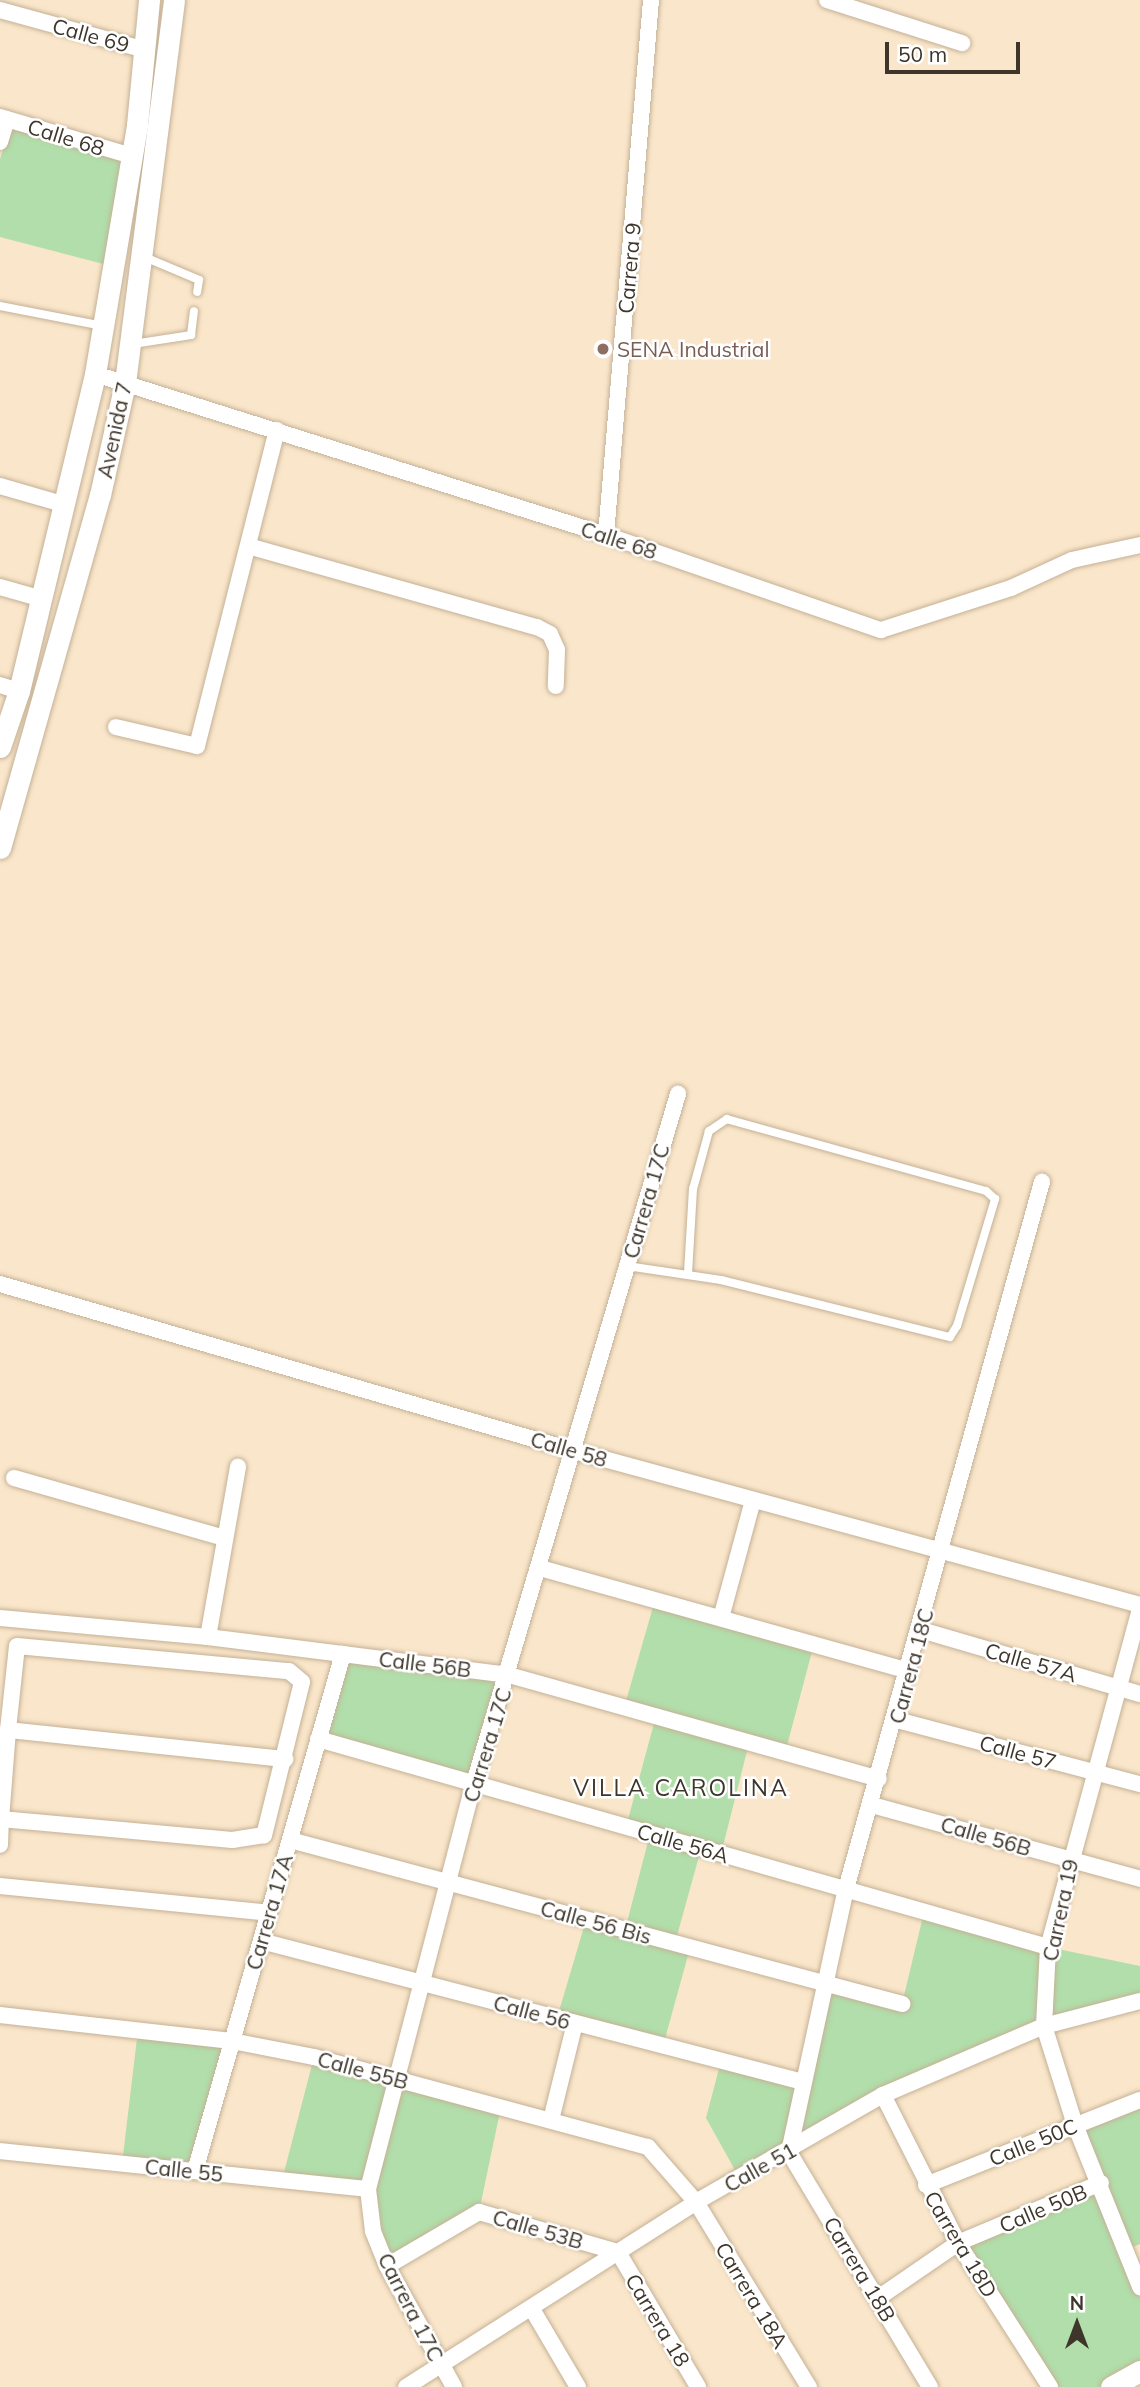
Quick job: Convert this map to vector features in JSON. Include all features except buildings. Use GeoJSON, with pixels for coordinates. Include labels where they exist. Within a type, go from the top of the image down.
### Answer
{"type":"FeatureCollection","features":[{"type":"Feature","properties":{"kind":"main road","name":"Avenida 7"},"geometry":{"type":"LineString","coordinates":[[0,747],[10,688],[42,599],[95,374],[132,156],[149,0]]}},
{"type":"Feature","properties":{"kind":"main road","name":"Avenida 7"},"geometry":{"type":"LineString","coordinates":[[1,842],[100,495],[125,383],[174,0]]}},
{"type":"Feature","properties":{"kind":"main road"},"geometry":{"type":"LineString","coordinates":[[1111,2387],[1140,2371]]}},
{"type":"Feature","properties":{"kind":"street","name":"Carrera 9"},"geometry":{"type":"LineString","coordinates":[[606,535],[651,0]]}},
{"type":"Feature","properties":{"kind":"street"},"geometry":{"type":"LineString","coordinates":[[827,0],[962,43]]}},
{"type":"Feature","properties":{"kind":"street","name":"Calle 69"},"geometry":{"type":"LineString","coordinates":[[0,10],[142,49]]}},
{"type":"Feature","properties":{"kind":"street","name":"Calle 68"},"geometry":{"type":"LineString","coordinates":[[4,118],[132,156]]}},
{"type":"Feature","properties":{"kind":"street"},"geometry":{"type":"LineString","coordinates":[[0,142],[4,118]]}},
{"type":"Feature","properties":{"kind":"street","name":"Calle 68"},"geometry":{"type":"LineString","coordinates":[[95,374],[606,535],[881,630],[1011,588],[1072,560],[1140,545]]}},
{"type":"Feature","properties":{"kind":"street"},"geometry":{"type":"LineString","coordinates":[[116,727],[197,746],[278,430]]}},
{"type":"Feature","properties":{"kind":"street"},"geometry":{"type":"LineString","coordinates":[[0,486],[66,505]]}},
{"type":"Feature","properties":{"kind":"street"},"geometry":{"type":"LineString","coordinates":[[248,546],[537,627],[550,634],[557,650],[556,686]]}},
{"type":"Feature","properties":{"kind":"street"},"geometry":{"type":"LineString","coordinates":[[0,587],[42,599]]}},
{"type":"Feature","properties":{"kind":"street","name":"Carrera 17C"},"geometry":{"type":"LineString","coordinates":[[454,2387],[387,2266],[373,2231],[368,2189],[394,2078],[474,1783],[509,1675],[571,1450],[678,1094]]}},
{"type":"Feature","properties":{"kind":"street","name":"Carrera 18C"},"geometry":{"type":"LineString","coordinates":[[789,2152],[846,1889],[897,1720],[1042,1182]]}},
{"type":"Feature","properties":{"kind":"street","name":"Calle 58"},"geometry":{"type":"LineString","coordinates":[[0,1284],[571,1450],[1140,1607]]}},
{"type":"Feature","properties":{"kind":"street"},"geometry":{"type":"LineString","coordinates":[[208,1637],[238,1466]]}},
{"type":"Feature","properties":{"kind":"street"},"geometry":{"type":"LineString","coordinates":[[14,1478],[225,1538]]}},
{"type":"Feature","properties":{"kind":"street"},"geometry":{"type":"LineString","coordinates":[[720,1618],[753,1500]]}},
{"type":"Feature","properties":{"kind":"street"},"geometry":{"type":"LineString","coordinates":[[540,1568],[910,1671]]}},
{"type":"Feature","properties":{"kind":"street","name":"Carrera 19"},"geometry":{"type":"LineString","coordinates":[[1140,1607],[1093,1772],[1048,1947],[1044,2026],[1075,2125],[1133,2247],[1140,2287]]}},
{"type":"Feature","properties":{"kind":"street","name":"Calle 56B"},"geometry":{"type":"LineString","coordinates":[[0,1618],[208,1637],[509,1675],[879,1779]]}},
{"type":"Feature","properties":{"kind":"street","name":"Calle 57A"},"geometry":{"type":"LineString","coordinates":[[921,1630],[1140,1694]]}},
{"type":"Feature","properties":{"kind":"street"},"geometry":{"type":"LineString","coordinates":[[0,1845],[4,1730],[17,1646],[289,1671],[303,1682],[264,1835],[248,1839],[1,1819]]}},
{"type":"Feature","properties":{"kind":"street","name":"Carrera 17A"},"geometry":{"type":"LineString","coordinates":[[195,2171],[343,1654]]}},
{"type":"Feature","properties":{"kind":"street","name":"Calle 57"},"geometry":{"type":"LineString","coordinates":[[897,1720],[1140,1784]]}},
{"type":"Feature","properties":{"kind":"street"},"geometry":{"type":"LineString","coordinates":[[4,1730],[285,1759]]}},
{"type":"Feature","properties":{"kind":"street","name":"Calle 56A"},"geometry":{"type":"LineString","coordinates":[[318,1739],[1048,1947]]}},
{"type":"Feature","properties":{"kind":"street","name":"Calle 56B"},"geometry":{"type":"LineString","coordinates":[[872,1805],[1140,1879]]}},
{"type":"Feature","properties":{"kind":"street","name":"Calle 56 Bis"},"geometry":{"type":"LineString","coordinates":[[289,1840],[902,2004]]}},
{"type":"Feature","properties":{"kind":"street"},"geometry":{"type":"LineString","coordinates":[[0,1886],[269,1913]]}},
{"type":"Feature","properties":{"kind":"street","name":"Calle 56"},"geometry":{"type":"LineString","coordinates":[[261,1941],[803,2082]]}},
{"type":"Feature","properties":{"kind":"street","name":"Calle 51"},"geometry":{"type":"LineString","coordinates":[[406,2387],[696,2202],[789,2152],[883,2095],[1044,2026],[1140,2001]]}},
{"type":"Feature","properties":{"kind":"street","name":"Calle 55B"},"geometry":{"type":"LineString","coordinates":[[0,2015],[232,2041],[394,2078],[551,2120],[648,2147],[696,2202]]}},
{"type":"Feature","properties":{"kind":"street"},"geometry":{"type":"LineString","coordinates":[[551,2120],[575,2023]]}},
{"type":"Feature","properties":{"kind":"street","name":"Carrera 18D"},"geometry":{"type":"LineString","coordinates":[[883,2095],[926,2185],[958,2243],[1050,2387]]}},
{"type":"Feature","properties":{"kind":"street","name":"Calle 50C"},"geometry":{"type":"LineString","coordinates":[[926,2185],[1140,2100]]}},
{"type":"Feature","properties":{"kind":"street","name":"Calle 55"},"geometry":{"type":"LineString","coordinates":[[0,2151],[368,2189]]}},
{"type":"Feature","properties":{"kind":"street","name":"Carrera 18B"},"geometry":{"type":"LineString","coordinates":[[789,2152],[930,2387]]}},
{"type":"Feature","properties":{"kind":"street","name":"Calle 50B"},"geometry":{"type":"LineString","coordinates":[[878,2298],[958,2243],[1101,2183]]}},
{"type":"Feature","properties":{"kind":"street","name":"Carrera 18A"},"geometry":{"type":"LineString","coordinates":[[696,2202],[809,2387]]}},
{"type":"Feature","properties":{"kind":"street","name":"Calle 53B"},"geometry":{"type":"LineString","coordinates":[[387,2266],[479,2212],[618,2252]]}},
{"type":"Feature","properties":{"kind":"street","name":"Carrera 18"},"geometry":{"type":"LineString","coordinates":[[618,2252],[698,2387]]}},
{"type":"Feature","properties":{"kind":"street"},"geometry":{"type":"LineString","coordinates":[[532,2309],[578,2387]]}},
{"type":"Feature","properties":{"kind":"lane"},"geometry":{"type":"LineString","coordinates":[[141,256],[198,280],[197,292]]}},
{"type":"Feature","properties":{"kind":"lane"},"geometry":{"type":"LineString","coordinates":[[0,306],[103,326]]}},
{"type":"Feature","properties":{"kind":"lane"},"geometry":{"type":"LineString","coordinates":[[130,345],[191,335],[194,311]]}},
{"type":"Feature","properties":{"kind":"lane"},"geometry":{"type":"LineString","coordinates":[[627,1266],[688,1273],[950,1337],[957,1326],[995,1199],[986,1191],[727,1119],[709,1131],[693,1189],[688,1273]]}},
{"type":"Feature","properties":{"kind":"green space"},"geometry":{"type":"Polygon","coordinates":[[[10,127],[127,156],[111,266],[0,237],[0,159],[10,127]]]}},
{"type":"Feature","properties":{"kind":"green space"},"geometry":{"type":"Polygon","coordinates":[[[655,1600],[814,1644],[785,1753],[749,1743],[721,1854],[701,1849],[675,1943],[690,1948],[663,2046],[557,2018],[586,1920],[625,1930],[650,1834],[626,1827],[656,1716],[624,1708],[655,1600]]]}},
{"type":"Feature","properties":{"kind":"green space"},"geometry":{"type":"Polygon","coordinates":[[[343,1654],[509,1675],[474,1783],[318,1739],[343,1654]]]}},
{"type":"Feature","properties":{"kind":"green space"},"geometry":{"type":"Polygon","coordinates":[[[924,1912],[1048,1947],[1140,1966],[1140,2001],[1044,2026],[883,2095],[740,2179],[706,2118],[721,2061],[803,2082],[825,1984],[902,2004],[924,1912]]]}},
{"type":"Feature","properties":{"kind":"green space"},"geometry":{"type":"Polygon","coordinates":[[[138,2030],[232,2041],[195,2171],[122,2164],[138,2030]]]}},
{"type":"Feature","properties":{"kind":"green space"},"geometry":{"type":"Polygon","coordinates":[[[314,2057],[501,2107],[479,2212],[387,2266],[368,2189],[282,2180],[314,2057]]]}},
{"type":"Feature","properties":{"kind":"green space"},"geometry":{"type":"Polygon","coordinates":[[[1140,2100],[1140,2244],[1126,2250],[1140,2287],[1140,2371],[1111,2387],[1050,2387],[958,2243],[1101,2184],[1075,2125],[1140,2100]]]}},
{"type":"Feature","properties":{"kind":"place","name":"SENA Industrial"},"geometry":{"type":"Point","coordinates":[603,349]}},
{"type":"Feature","properties":{"kind":"district","name":"VILLA CAROLINA"},"geometry":{"type":"Point","coordinates":[681,1788]}}]}
